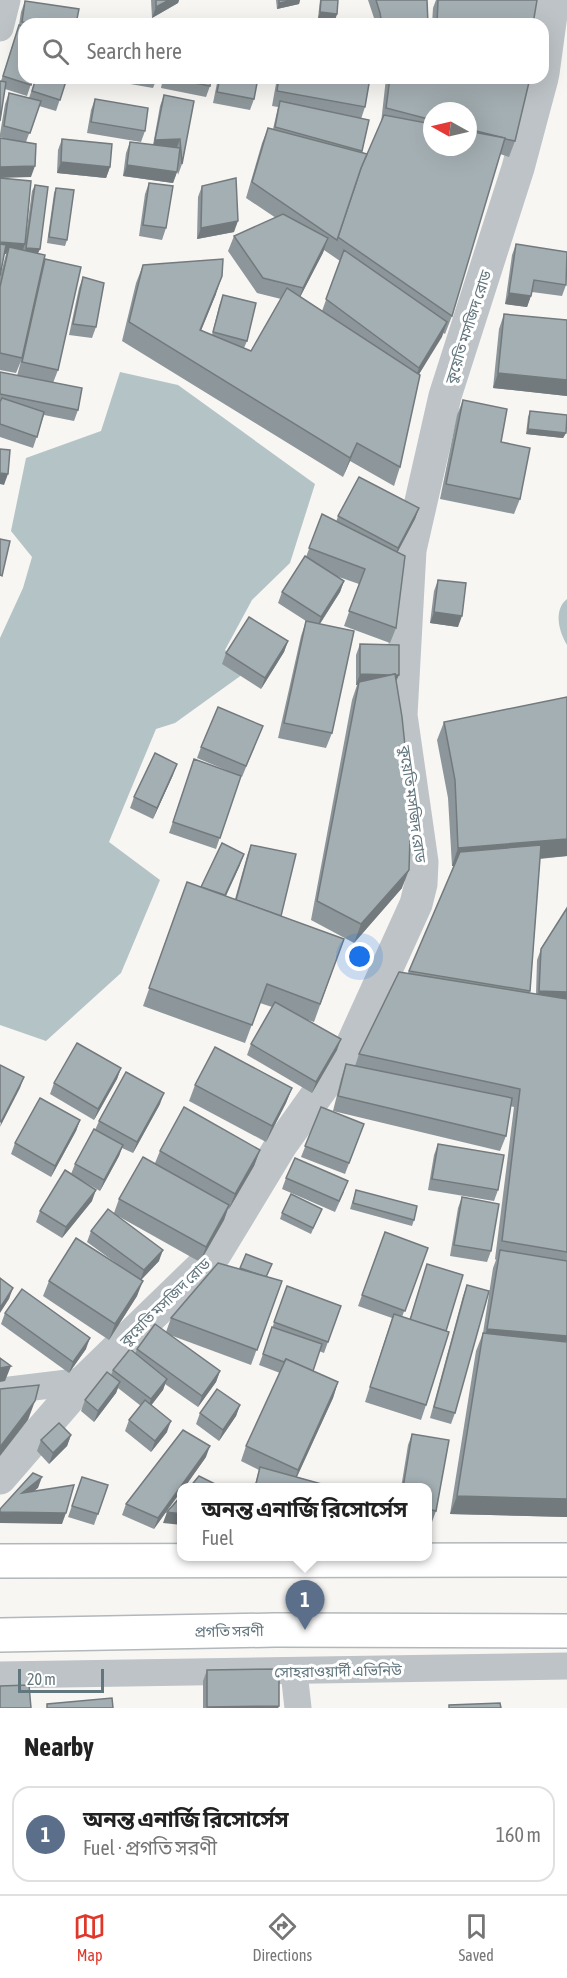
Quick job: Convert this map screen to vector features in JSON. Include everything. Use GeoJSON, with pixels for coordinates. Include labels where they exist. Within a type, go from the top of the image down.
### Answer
{"type":"FeatureCollection","features":[{"type":"Feature","properties":{"kind":"main road"},"geometry":{"type":"LineString","coordinates":[[432,1560],[567,1560]]}},
{"type":"Feature","properties":{"kind":"main road"},"geometry":{"type":"LineString","coordinates":[[0,1561],[177,1561]]}},
{"type":"Feature","properties":{"kind":"main road","name":"প্রগতি সরণী"},"geometry":{"type":"LineString","coordinates":[[0,1635],[275,1630],[567,1631]]}},
{"type":"Feature","properties":{"kind":"street"},"geometry":{"type":"LineString","coordinates":[[0,28],[7,0]]}},
{"type":"Feature","properties":{"kind":"street"},"geometry":{"type":"LineString","coordinates":[[549,29],[553,0]]}},
{"type":"Feature","properties":{"kind":"street","name":"কুয়েতি মসজিদ রোড"},"geometry":{"type":"LineString","coordinates":[[0,1478],[84,1381],[215,1254],[281,1144],[351,1047],[416,904],[421,884],[422,862],[400,693],[410,550],[445,396],[518,168],[540,84]]}},
{"type":"Feature","properties":{"kind":"street"},"geometry":{"type":"LineString","coordinates":[[0,1391],[84,1381]]}},
{"type":"Feature","properties":{"kind":"street","name":"সোহরাওয়ার্দী এভিনিউ"},"geometry":{"type":"LineString","coordinates":[[0,1675],[567,1666]]}},
{"type":"Feature","properties":{"kind":"street"},"geometry":{"type":"LineString","coordinates":[[294,1672],[298,1708]]}},
{"type":"Feature","properties":{"kind":"shaded area"},"geometry":{"type":"Polygon","coordinates":[[[120,372],[178,385],[315,484],[290,563],[252,600],[225,650],[250,669],[175,723],[156,729],[109,842],[160,880],[121,973],[46,1041],[0,1025],[0,638],[23,588],[32,557],[11,531],[26,458],[101,431],[120,372]]]}},
{"type":"Feature","properties":{"kind":"shaded area"},"geometry":{"type":"Polygon","coordinates":[[[567,599],[567,645],[560,628],[559,615],[567,599]]]}},
{"type":"Feature","properties":{"kind":"building"},"geometry":{"type":"Polygon","coordinates":[[[156,0],[169,0],[156,7],[156,0]]]}},
{"type":"Feature","properties":{"kind":"building"},"geometry":{"type":"Polygon","coordinates":[[[321,0],[338,0],[337,14],[320,12],[321,0]]]}},
{"type":"Feature","properties":{"kind":"building"},"geometry":{"type":"Polygon","coordinates":[[[376,0],[427,0],[428,18],[381,18],[376,0]]]}},
{"type":"Feature","properties":{"kind":"building"},"geometry":{"type":"Polygon","coordinates":[[[438,0],[537,0],[534,18],[437,18],[438,0]]]}},
{"type":"Feature","properties":{"kind":"building"},"geometry":{"type":"Polygon","coordinates":[[[25,1],[79,9],[77,18],[23,18],[25,1]]]}},
{"type":"Feature","properties":{"kind":"building"},"geometry":{"type":"Polygon","coordinates":[[[18,28],[18,81],[3,76],[18,28]]]}},
{"type":"Feature","properties":{"kind":"building"},"geometry":{"type":"Polygon","coordinates":[[[0,81],[6,82],[0,121],[0,81]]]}},
{"type":"Feature","properties":{"kind":"building"},"geometry":{"type":"Polygon","coordinates":[[[34,84],[65,84],[60,100],[32,91],[34,84]]]}},
{"type":"Feature","properties":{"kind":"building"},"geometry":{"type":"Polygon","coordinates":[[[219,84],[257,84],[254,99],[217,92],[219,84]]]}},
{"type":"Feature","properties":{"kind":"building"},"geometry":{"type":"Polygon","coordinates":[[[278,84],[369,84],[365,107],[277,91],[278,84]]]}},
{"type":"Feature","properties":{"kind":"building"},"geometry":{"type":"Polygon","coordinates":[[[389,84],[529,84],[515,141],[477,131],[477,102],[423,102],[423,118],[386,108],[389,84]]]}},
{"type":"Feature","properties":{"kind":"building"},"geometry":{"type":"Polygon","coordinates":[[[9,93],[41,101],[30,133],[4,126],[9,93]]]}},
{"type":"Feature","properties":{"kind":"building"},"geometry":{"type":"Polygon","coordinates":[[[164,95],[194,101],[182,164],[180,139],[155,140],[164,95]]]}},
{"type":"Feature","properties":{"kind":"building"},"geometry":{"type":"Polygon","coordinates":[[[95,99],[148,108],[145,131],[91,122],[95,99]]]}},
{"type":"Feature","properties":{"kind":"building"},"geometry":{"type":"Polygon","coordinates":[[[280,101],[369,120],[362,151],[275,127],[280,101]]]}},
{"type":"Feature","properties":{"kind":"building"},"geometry":{"type":"Polygon","coordinates":[[[384,115],[423,122],[423,156],[477,156],[477,133],[505,138],[452,316],[338,237],[361,168],[384,115]]]}},
{"type":"Feature","properties":{"kind":"building"},"geometry":{"type":"Polygon","coordinates":[[[268,128],[367,154],[337,240],[252,182],[268,128]]]}},
{"type":"Feature","properties":{"kind":"building"},"geometry":{"type":"Polygon","coordinates":[[[0,138],[36,144],[35,166],[0,167],[0,138]]]}},
{"type":"Feature","properties":{"kind":"building"},"geometry":{"type":"Polygon","coordinates":[[[62,139],[112,144],[110,167],[61,162],[62,139]]]}},
{"type":"Feature","properties":{"kind":"building"},"geometry":{"type":"Polygon","coordinates":[[[130,142],[180,148],[177,172],[127,165],[130,142]]]}},
{"type":"Feature","properties":{"kind":"building"},"geometry":{"type":"Polygon","coordinates":[[[0,178],[31,181],[25,244],[0,242],[0,178]]]}},
{"type":"Feature","properties":{"kind":"building"},"geometry":{"type":"Polygon","coordinates":[[[236,178],[238,221],[201,228],[202,186],[236,178]]]}},
{"type":"Feature","properties":{"kind":"building"},"geometry":{"type":"Polygon","coordinates":[[[149,183],[173,186],[166,228],[143,225],[149,183]]]}},
{"type":"Feature","properties":{"kind":"building"},"geometry":{"type":"Polygon","coordinates":[[[35,185],[48,187],[40,249],[26,248],[35,185]]]}},
{"type":"Feature","properties":{"kind":"building"},"geometry":{"type":"Polygon","coordinates":[[[56,188],[74,190],[67,240],[49,237],[56,188]]]}},
{"type":"Feature","properties":{"kind":"building"},"geometry":{"type":"Polygon","coordinates":[[[283,214],[328,238],[303,288],[263,278],[234,236],[283,214]]]}},
{"type":"Feature","properties":{"kind":"building"},"geometry":{"type":"Polygon","coordinates":[[[0,244],[6,245],[0,276],[0,244]]]}},
{"type":"Feature","properties":{"kind":"building"},"geometry":{"type":"Polygon","coordinates":[[[516,244],[567,252],[566,285],[534,280],[531,296],[509,293],[516,244]]]}},
{"type":"Feature","properties":{"kind":"building"},"geometry":{"type":"Polygon","coordinates":[[[9,247],[45,255],[22,358],[0,353],[0,287],[9,247]]]}},
{"type":"Feature","properties":{"kind":"building"},"geometry":{"type":"Polygon","coordinates":[[[344,250],[447,322],[419,368],[326,299],[344,250]]]}},
{"type":"Feature","properties":{"kind":"building"},"geometry":{"type":"Polygon","coordinates":[[[45,259],[81,267],[58,370],[22,362],[45,259]]]}},
{"type":"Feature","properties":{"kind":"building"},"geometry":{"type":"Polygon","coordinates":[[[223,259],[222,276],[200,330],[251,351],[287,288],[420,375],[400,467],[357,443],[350,458],[129,322],[143,265],[223,259]]]}},
{"type":"Feature","properties":{"kind":"building"},"geometry":{"type":"Polygon","coordinates":[[[83,277],[104,283],[96,327],[73,324],[83,277]]]}},
{"type":"Feature","properties":{"kind":"building"},"geometry":{"type":"Polygon","coordinates":[[[223,295],[256,303],[247,341],[213,332],[223,295]]]}},
{"type":"Feature","properties":{"kind":"building"},"geometry":{"type":"Polygon","coordinates":[[[504,314],[567,320],[567,380],[498,373],[504,314]]]}},
{"type":"Feature","properties":{"kind":"building"},"geometry":{"type":"Polygon","coordinates":[[[0,372],[82,388],[78,410],[0,394],[0,372]]]}},
{"type":"Feature","properties":{"kind":"building"},"geometry":{"type":"Polygon","coordinates":[[[2,398],[44,412],[37,437],[0,424],[2,398]]]}},
{"type":"Feature","properties":{"kind":"building"},"geometry":{"type":"Polygon","coordinates":[[[463,400],[507,409],[501,442],[530,448],[520,499],[446,484],[463,400]]]}},
{"type":"Feature","properties":{"kind":"building"},"geometry":{"type":"Polygon","coordinates":[[[530,411],[567,415],[566,433],[528,429],[530,411]]]}},
{"type":"Feature","properties":{"kind":"building"},"geometry":{"type":"Polygon","coordinates":[[[0,449],[10,450],[8,474],[0,473],[0,449]]]}},
{"type":"Feature","properties":{"kind":"building"},"geometry":{"type":"Polygon","coordinates":[[[359,477],[419,508],[398,548],[338,516],[359,477]]]}},
{"type":"Feature","properties":{"kind":"building"},"geometry":{"type":"Polygon","coordinates":[[[322,514],[405,556],[396,628],[349,611],[365,569],[309,548],[322,514]]]}},
{"type":"Feature","properties":{"kind":"building"},"geometry":{"type":"Polygon","coordinates":[[[0,539],[10,541],[2,576],[0,575],[0,539]]]}},
{"type":"Feature","properties":{"kind":"building"},"geometry":{"type":"Polygon","coordinates":[[[305,556],[344,581],[321,617],[282,592],[305,556]]]}},
{"type":"Feature","properties":{"kind":"building"},"geometry":{"type":"Polygon","coordinates":[[[438,580],[466,583],[462,616],[434,612],[438,580]]]}},
{"type":"Feature","properties":{"kind":"building"},"geometry":{"type":"Polygon","coordinates":[[[249,617],[288,641],[265,678],[226,653],[249,617]]]}},
{"type":"Feature","properties":{"kind":"building"},"geometry":{"type":"Polygon","coordinates":[[[306,621],[354,631],[332,733],[284,723],[306,621]]]}},
{"type":"Feature","properties":{"kind":"building"},"geometry":{"type":"Polygon","coordinates":[[[360,644],[399,645],[399,675],[360,674],[360,644]]]}},
{"type":"Feature","properties":{"kind":"building"},"geometry":{"type":"Polygon","coordinates":[[[395,674],[411,804],[409,870],[361,924],[317,901],[359,682],[395,674]]]}},
{"type":"Feature","properties":{"kind":"building"},"geometry":{"type":"Polygon","coordinates":[[[567,697],[567,839],[458,848],[455,780],[444,722],[567,697]]]}},
{"type":"Feature","properties":{"kind":"building"},"geometry":{"type":"Polygon","coordinates":[[[218,707],[263,726],[246,766],[201,747],[218,707]]]}},
{"type":"Feature","properties":{"kind":"building"},"geometry":{"type":"Polygon","coordinates":[[[155,753],[177,764],[157,808],[134,797],[155,753]]]}},
{"type":"Feature","properties":{"kind":"building"},"geometry":{"type":"Polygon","coordinates":[[[194,759],[241,776],[220,838],[173,822],[194,759]]]}},
{"type":"Feature","properties":{"kind":"building"},"geometry":{"type":"Polygon","coordinates":[[[222,843],[244,854],[225,895],[201,887],[222,843]]]}},
{"type":"Feature","properties":{"kind":"building"},"geometry":{"type":"Polygon","coordinates":[[[251,845],[296,854],[281,916],[236,900],[251,845]]]}},
{"type":"Feature","properties":{"kind":"building"},"geometry":{"type":"Polygon","coordinates":[[[541,845],[530,991],[409,971],[460,852],[541,845]]]}},
{"type":"Feature","properties":{"kind":"building"},"geometry":{"type":"Polygon","coordinates":[[[187,882],[344,939],[320,1004],[267,984],[252,1025],[149,988],[187,882]]]}},
{"type":"Feature","properties":{"kind":"building"},"geometry":{"type":"Polygon","coordinates":[[[567,908],[567,992],[539,991],[541,949],[567,908]]]}},
{"type":"Feature","properties":{"kind":"building"},"geometry":{"type":"Polygon","coordinates":[[[399,972],[567,999],[567,1252],[502,1241],[520,1089],[359,1054],[399,972]]]}},
{"type":"Feature","properties":{"kind":"building"},"geometry":{"type":"Polygon","coordinates":[[[275,1002],[341,1039],[316,1082],[251,1044],[275,1002]]]}},
{"type":"Feature","properties":{"kind":"building"},"geometry":{"type":"Polygon","coordinates":[[[77,1043],[121,1068],[98,1109],[54,1083],[77,1043]]]}},
{"type":"Feature","properties":{"kind":"building"},"geometry":{"type":"Polygon","coordinates":[[[215,1047],[292,1088],[272,1126],[195,1085],[215,1047]]]}},
{"type":"Feature","properties":{"kind":"building"},"geometry":{"type":"Polygon","coordinates":[[[346,1064],[512,1098],[506,1136],[338,1096],[346,1064]]]}},
{"type":"Feature","properties":{"kind":"building"},"geometry":{"type":"Polygon","coordinates":[[[0,1065],[24,1077],[1,1122],[0,1121],[0,1065]]]}},
{"type":"Feature","properties":{"kind":"building"},"geometry":{"type":"Polygon","coordinates":[[[126,1072],[164,1093],[137,1142],[99,1121],[126,1072]]]}},
{"type":"Feature","properties":{"kind":"building"},"geometry":{"type":"Polygon","coordinates":[[[40,1098],[80,1120],[55,1166],[15,1143],[40,1098]]]}},
{"type":"Feature","properties":{"kind":"building"},"geometry":{"type":"Polygon","coordinates":[[[184,1107],[260,1150],[235,1194],[160,1151],[184,1107]]]}},
{"type":"Feature","properties":{"kind":"building"},"geometry":{"type":"Polygon","coordinates":[[[321,1107],[364,1124],[349,1163],[305,1146],[321,1107]]]}},
{"type":"Feature","properties":{"kind":"building"},"geometry":{"type":"Polygon","coordinates":[[[94,1129],[123,1145],[104,1180],[75,1164],[94,1129]]]}},
{"type":"Feature","properties":{"kind":"building"},"geometry":{"type":"Polygon","coordinates":[[[438,1144],[504,1155],[498,1190],[432,1179],[438,1144]]]}},
{"type":"Feature","properties":{"kind":"building"},"geometry":{"type":"Polygon","coordinates":[[[143,1157],[229,1205],[206,1247],[119,1199],[143,1157]]]}},
{"type":"Feature","properties":{"kind":"building"},"geometry":{"type":"Polygon","coordinates":[[[295,1158],[348,1181],[339,1201],[286,1178],[295,1158]]]}},
{"type":"Feature","properties":{"kind":"building"},"geometry":{"type":"Polygon","coordinates":[[[65,1170],[96,1190],[66,1227],[40,1211],[65,1170]]]}},
{"type":"Feature","properties":{"kind":"building"},"geometry":{"type":"Polygon","coordinates":[[[356,1190],[417,1206],[414,1220],[353,1203],[356,1190]]]}},
{"type":"Feature","properties":{"kind":"building"},"geometry":{"type":"Polygon","coordinates":[[[291,1194],[322,1209],[313,1228],[282,1213],[291,1194]]]}},
{"type":"Feature","properties":{"kind":"building"},"geometry":{"type":"Polygon","coordinates":[[[462,1197],[499,1204],[491,1251],[454,1245],[462,1197]]]}},
{"type":"Feature","properties":{"kind":"building"},"geometry":{"type":"Polygon","coordinates":[[[108,1209],[163,1250],[144,1270],[91,1231],[108,1209]]]}},
{"type":"Feature","properties":{"kind":"building"},"geometry":{"type":"Polygon","coordinates":[[[385,1232],[428,1248],[405,1311],[362,1295],[385,1232]]]}},
{"type":"Feature","properties":{"kind":"building"},"geometry":{"type":"Polygon","coordinates":[[[76,1238],[143,1281],[115,1324],[49,1281],[76,1238]]]}},
{"type":"Feature","properties":{"kind":"building"},"geometry":{"type":"Polygon","coordinates":[[[500,1250],[567,1261],[567,1336],[487,1329],[500,1250]]]}},
{"type":"Feature","properties":{"kind":"building"},"geometry":{"type":"Polygon","coordinates":[[[246,1254],[272,1264],[266,1277],[240,1268],[246,1254]]]}},
{"type":"Feature","properties":{"kind":"building"},"geometry":{"type":"Polygon","coordinates":[[[218,1263],[282,1281],[257,1350],[171,1318],[218,1263]]]}},
{"type":"Feature","properties":{"kind":"building"},"geometry":{"type":"Polygon","coordinates":[[[427,1264],[463,1275],[446,1331],[410,1320],[427,1264]]]}},
{"type":"Feature","properties":{"kind":"building"},"geometry":{"type":"Polygon","coordinates":[[[0,1278],[13,1288],[0,1308],[0,1278]]]}},
{"type":"Feature","properties":{"kind":"building"},"geometry":{"type":"Polygon","coordinates":[[[467,1285],[489,1291],[455,1413],[434,1407],[467,1285]]]}},
{"type":"Feature","properties":{"kind":"building"},"geometry":{"type":"Polygon","coordinates":[[[287,1286],[341,1306],[328,1342],[274,1322],[287,1286]]]}},
{"type":"Feature","properties":{"kind":"building"},"geometry":{"type":"Polygon","coordinates":[[[22,1289],[90,1338],[73,1362],[5,1313],[22,1289]]]}},
{"type":"Feature","properties":{"kind":"building"},"geometry":{"type":"Polygon","coordinates":[[[394,1314],[449,1332],[426,1405],[370,1387],[394,1314]]]}},
{"type":"Feature","properties":{"kind":"building"},"geometry":{"type":"Polygon","coordinates":[[[155,1324],[220,1371],[202,1396],[137,1349],[155,1324]]]}},
{"type":"Feature","properties":{"kind":"building"},"geometry":{"type":"Polygon","coordinates":[[[272,1327],[322,1344],[313,1371],[286,1359],[284,1362],[263,1354],[272,1327]]]}},
{"type":"Feature","properties":{"kind":"building"},"geometry":{"type":"Polygon","coordinates":[[[483,1333],[567,1342],[567,1499],[457,1496],[483,1333]]]}},
{"type":"Feature","properties":{"kind":"building"},"geometry":{"type":"Polygon","coordinates":[[[130,1349],[167,1379],[151,1399],[113,1370],[130,1349]]]}},
{"type":"Feature","properties":{"kind":"building"},"geometry":{"type":"Polygon","coordinates":[[[0,1358],[11,1366],[0,1368],[0,1358]]]}},
{"type":"Feature","properties":{"kind":"building"},"geometry":{"type":"Polygon","coordinates":[[[286,1359],[338,1382],[298,1470],[246,1446],[286,1359]]]}},
{"type":"Feature","properties":{"kind":"building"},"geometry":{"type":"Polygon","coordinates":[[[107,1372],[120,1382],[98,1411],[85,1400],[107,1372]]]}},
{"type":"Feature","properties":{"kind":"building"},"geometry":{"type":"Polygon","coordinates":[[[39,1385],[35,1401],[0,1447],[0,1389],[39,1385]]]}},
{"type":"Feature","properties":{"kind":"building"},"geometry":{"type":"Polygon","coordinates":[[[217,1389],[240,1405],[223,1430],[200,1413],[217,1389]]]}},
{"type":"Feature","properties":{"kind":"building"},"geometry":{"type":"Polygon","coordinates":[[[145,1400],[171,1421],[155,1441],[129,1420],[145,1400]]]}},
{"type":"Feature","properties":{"kind":"building"},"geometry":{"type":"Polygon","coordinates":[[[59,1423],[71,1435],[53,1453],[41,1440],[59,1423]]]}},
{"type":"Feature","properties":{"kind":"building"},"geometry":{"type":"Polygon","coordinates":[[[183,1430],[210,1446],[183,1483],[177,1483],[177,1492],[158,1518],[126,1504],[183,1430]]]}},
{"type":"Feature","properties":{"kind":"building"},"geometry":{"type":"Polygon","coordinates":[[[412,1434],[449,1440],[436,1511],[432,1510],[432,1483],[404,1483],[412,1434]]]}},
{"type":"Feature","properties":{"kind":"building"},"geometry":{"type":"Polygon","coordinates":[[[260,1467],[318,1483],[256,1483],[260,1467]]]}},
{"type":"Feature","properties":{"kind":"building"},"geometry":{"type":"Polygon","coordinates":[[[33,1473],[42,1477],[22,1493],[74,1485],[66,1513],[0,1512],[0,1509],[33,1473]]]}},
{"type":"Feature","properties":{"kind":"building"},"geometry":{"type":"Polygon","coordinates":[[[199,1476],[213,1483],[193,1483],[199,1476]]]}},
{"type":"Feature","properties":{"kind":"building"},"geometry":{"type":"Polygon","coordinates":[[[82,1477],[108,1485],[98,1514],[72,1506],[82,1477]]]}},
{"type":"Feature","properties":{"kind":"building"},"geometry":{"type":"Polygon","coordinates":[[[177,1501],[177,1513],[167,1512],[177,1501]]]}},
{"type":"Feature","properties":{"kind":"building"},"geometry":{"type":"Polygon","coordinates":[[[279,1669],[279,1706],[207,1707],[207,1670],[279,1669]]]}},
{"type":"Feature","properties":{"kind":"building"},"geometry":{"type":"Polygon","coordinates":[[[29,1685],[31,1708],[0,1708],[0,1686],[29,1685]]]}},
{"type":"Feature","properties":{"kind":"building"},"geometry":{"type":"Polygon","coordinates":[[[112,1698],[113,1708],[47,1708],[47,1704],[112,1698]]]}},
{"type":"Feature","properties":{"kind":"building"},"geometry":{"type":"Polygon","coordinates":[[[500,1703],[501,1708],[449,1708],[449,1705],[500,1703]]]}},
{"type":"Feature","properties":{"kind":"place","name":"অনন্ত এনার্জি রিসোর্সেস"},"geometry":{"type":"Point","coordinates":[305,1630]}}]}
